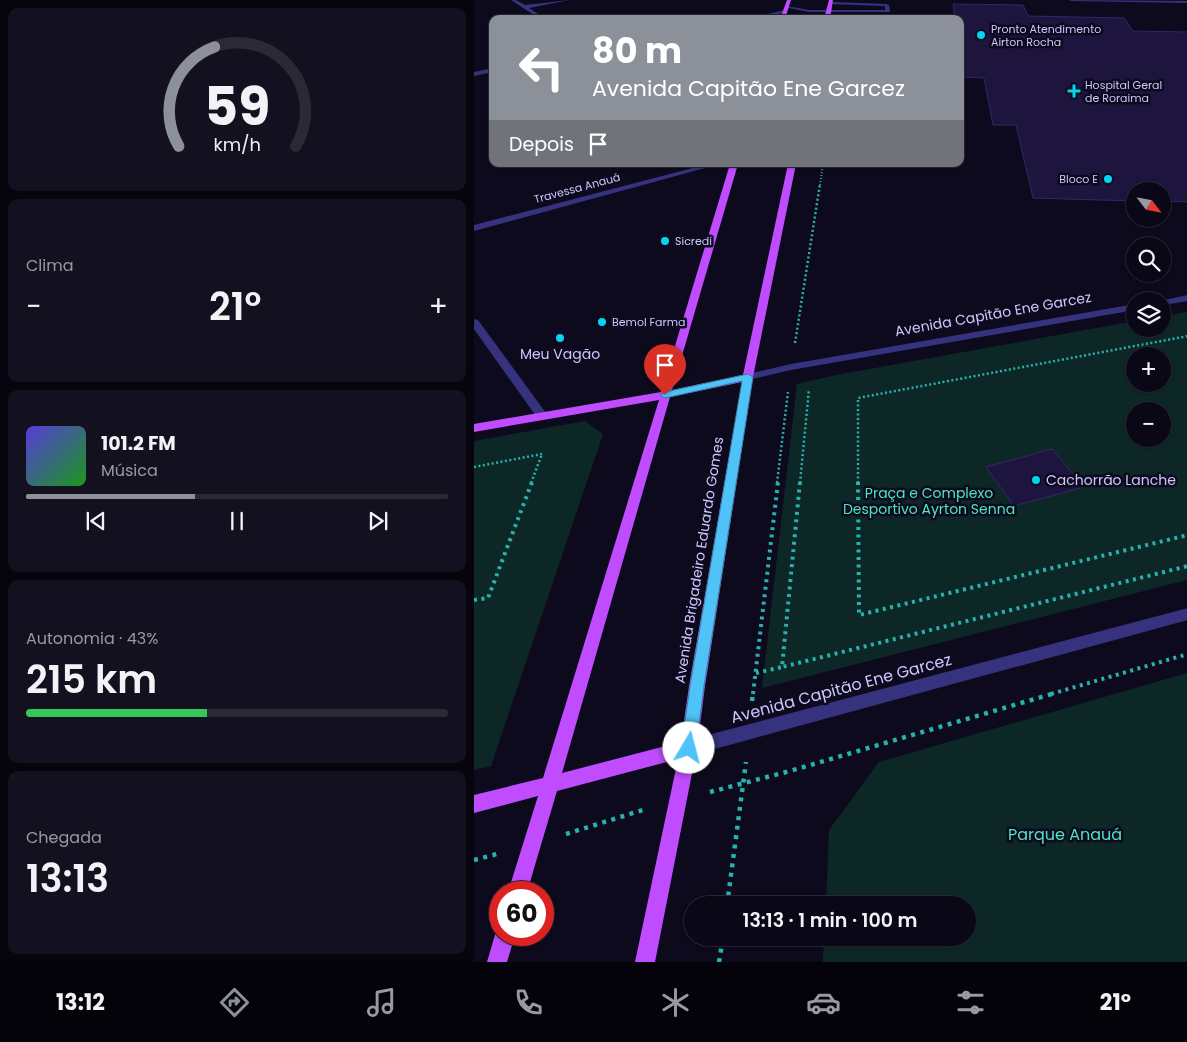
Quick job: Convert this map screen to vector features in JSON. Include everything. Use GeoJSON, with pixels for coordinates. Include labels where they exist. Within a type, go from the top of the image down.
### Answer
{"type":"FeatureCollection","features":[{"type":"Feature","properties":{"kind":"main road"},"geometry":{"type":"LineString","coordinates":[[784,15],[789,0]]}},
{"type":"Feature","properties":{"kind":"main road"},"geometry":{"type":"LineString","coordinates":[[829,15],[831,1]]}},
{"type":"Feature","properties":{"kind":"main road"},"geometry":{"type":"LineString","coordinates":[[522,881],[733,167]]}},
{"type":"Feature","properties":{"kind":"main road","name":"Avenida Brigadeiro Eduardo Gomes"},"geometry":{"type":"LineString","coordinates":[[645,962],[689,748],[697,686],[748,377],[791,167]]}},
{"type":"Feature","properties":{"kind":"main road","name":"Avenida Capitão Ene Garcez"},"geometry":{"type":"LineString","coordinates":[[474,428],[665,395],[748,377]]}},
{"type":"Feature","properties":{"kind":"main road","name":"Avenida Capitão Ene Garcez"},"geometry":{"type":"LineString","coordinates":[[474,804],[689,748]]}},
{"type":"Feature","properties":{"kind":"main road"},"geometry":{"type":"LineString","coordinates":[[496,962],[501,946]]}},
{"type":"Feature","properties":{"kind":"street"},"geometry":{"type":"LineString","coordinates":[[513,0],[538,15]]}},
{"type":"Feature","properties":{"kind":"street"},"geometry":{"type":"LineString","coordinates":[[525,7],[568,0]]}},
{"type":"Feature","properties":{"kind":"street"},"geometry":{"type":"LineString","coordinates":[[1071,0],[1187,2]]}},
{"type":"Feature","properties":{"kind":"street"},"geometry":{"type":"LineString","coordinates":[[831,1],[887,5],[887,12],[852,15]]}},
{"type":"Feature","properties":{"kind":"street"},"geometry":{"type":"LineString","coordinates":[[762,15],[786,9],[809,11],[822,15]]}},
{"type":"Feature","properties":{"kind":"street"},"geometry":{"type":"LineString","coordinates":[[474,74],[489,71]]}},
{"type":"Feature","properties":{"kind":"street","name":"Travessa Anauá"},"geometry":{"type":"LineString","coordinates":[[474,228],[705,167]]}},
{"type":"Feature","properties":{"kind":"street"},"geometry":{"type":"LineString","coordinates":[[1171,301],[1187,298]]}},
{"type":"Feature","properties":{"kind":"street","name":"Avenida Capitão Ene Garcez"},"geometry":{"type":"LineString","coordinates":[[748,377],[1126,309]]}},
{"type":"Feature","properties":{"kind":"street"},"geometry":{"type":"LineString","coordinates":[[474,322],[542,416]]}},
{"type":"Feature","properties":{"kind":"street","name":"Avenida Capitão Ene Garcez"},"geometry":{"type":"LineString","coordinates":[[689,748],[1187,614]]}},
{"type":"Feature","properties":{"kind":"path"},"geometry":{"type":"LineString","coordinates":[[728,896],[743,785],[791,368],[823,167]]}},
{"type":"Feature","properties":{"kind":"path"},"geometry":{"type":"LineString","coordinates":[[1187,336],[858,398],[859,615],[1187,535]]}},
{"type":"Feature","properties":{"kind":"path"},"geometry":{"type":"LineString","coordinates":[[782,667],[810,386]]}},
{"type":"Feature","properties":{"kind":"path"},"geometry":{"type":"LineString","coordinates":[[474,467],[542,454],[488,598],[474,600]]}},
{"type":"Feature","properties":{"kind":"path"},"geometry":{"type":"LineString","coordinates":[[756,673],[1187,566]]}},
{"type":"Feature","properties":{"kind":"path"},"geometry":{"type":"LineString","coordinates":[[474,860],[534,844],[677,800],[743,785],[1187,654]]}},
{"type":"Feature","properties":{"kind":"path"},"geometry":{"type":"LineString","coordinates":[[719,962],[722,946]]}},
{"type":"Feature","properties":{"kind":"green space","name":"Praça e Complexo Desportivo Ayrton Senna"},"geometry":{"type":"Polygon","coordinates":[[[1187,312],[1187,580],[762,688],[797,384],[836,375],[1126,323],[1126,337],[1171,337],[1171,315],[1187,312]]]}},
{"type":"Feature","properties":{"kind":"green space"},"geometry":{"type":"Polygon","coordinates":[[[585,421],[603,434],[491,766],[474,770],[474,441],[585,421]]]}},
{"type":"Feature","properties":{"kind":"green space","name":"Parque Anauá"},"geometry":{"type":"Polygon","coordinates":[[[1187,673],[1187,962],[823,962],[824,946],[976,946],[976,896],[826,896],[829,830],[879,762],[1187,673]]]}},
{"type":"Feature","properties":{"kind":"building"},"geometry":{"type":"Polygon","coordinates":[[[953,4],[1023,5],[1028,16],[1124,18],[1133,31],[1188,32],[1188,202],[1172,201],[1172,182],[1126,182],[1126,201],[1033,198],[1016,125],[993,125],[984,78],[964,77],[964,15],[954,15],[953,4]]]}},
{"type":"Feature","properties":{"kind":"building"},"geometry":{"type":"Polygon","coordinates":[[[1052,449],[1084,487],[1014,506],[986,467],[1052,449]]]}},
{"type":"Feature","properties":{"kind":"place","name":"Pronto Atendimento Airton Rocha"},"geometry":{"type":"Point","coordinates":[981,35]}},
{"type":"Feature","properties":{"kind":"place","name":"Hospital Geral de Roraima"},"geometry":{"type":"Point","coordinates":[1074,91]}},
{"type":"Feature","properties":{"kind":"place","name":"Bloco E"},"geometry":{"type":"Point","coordinates":[1108,179]}},
{"type":"Feature","properties":{"kind":"place","name":"Sicredi"},"geometry":{"type":"Point","coordinates":[665,241]}},
{"type":"Feature","properties":{"kind":"place","name":"Bemol Farma"},"geometry":{"type":"Point","coordinates":[602,322]}},
{"type":"Feature","properties":{"kind":"place","name":"Meu Vagão"},"geometry":{"type":"Point","coordinates":[560,338]}},
{"type":"Feature","properties":{"kind":"place","name":"Cachorrão Lanche"},"geometry":{"type":"Point","coordinates":[1036,480]}},
{"type":"Feature","properties":{"kind":"route"},"geometry":{"type":"LineString","coordinates":[[665,395],[748,377],[697,686],[689,748]]}}]}
